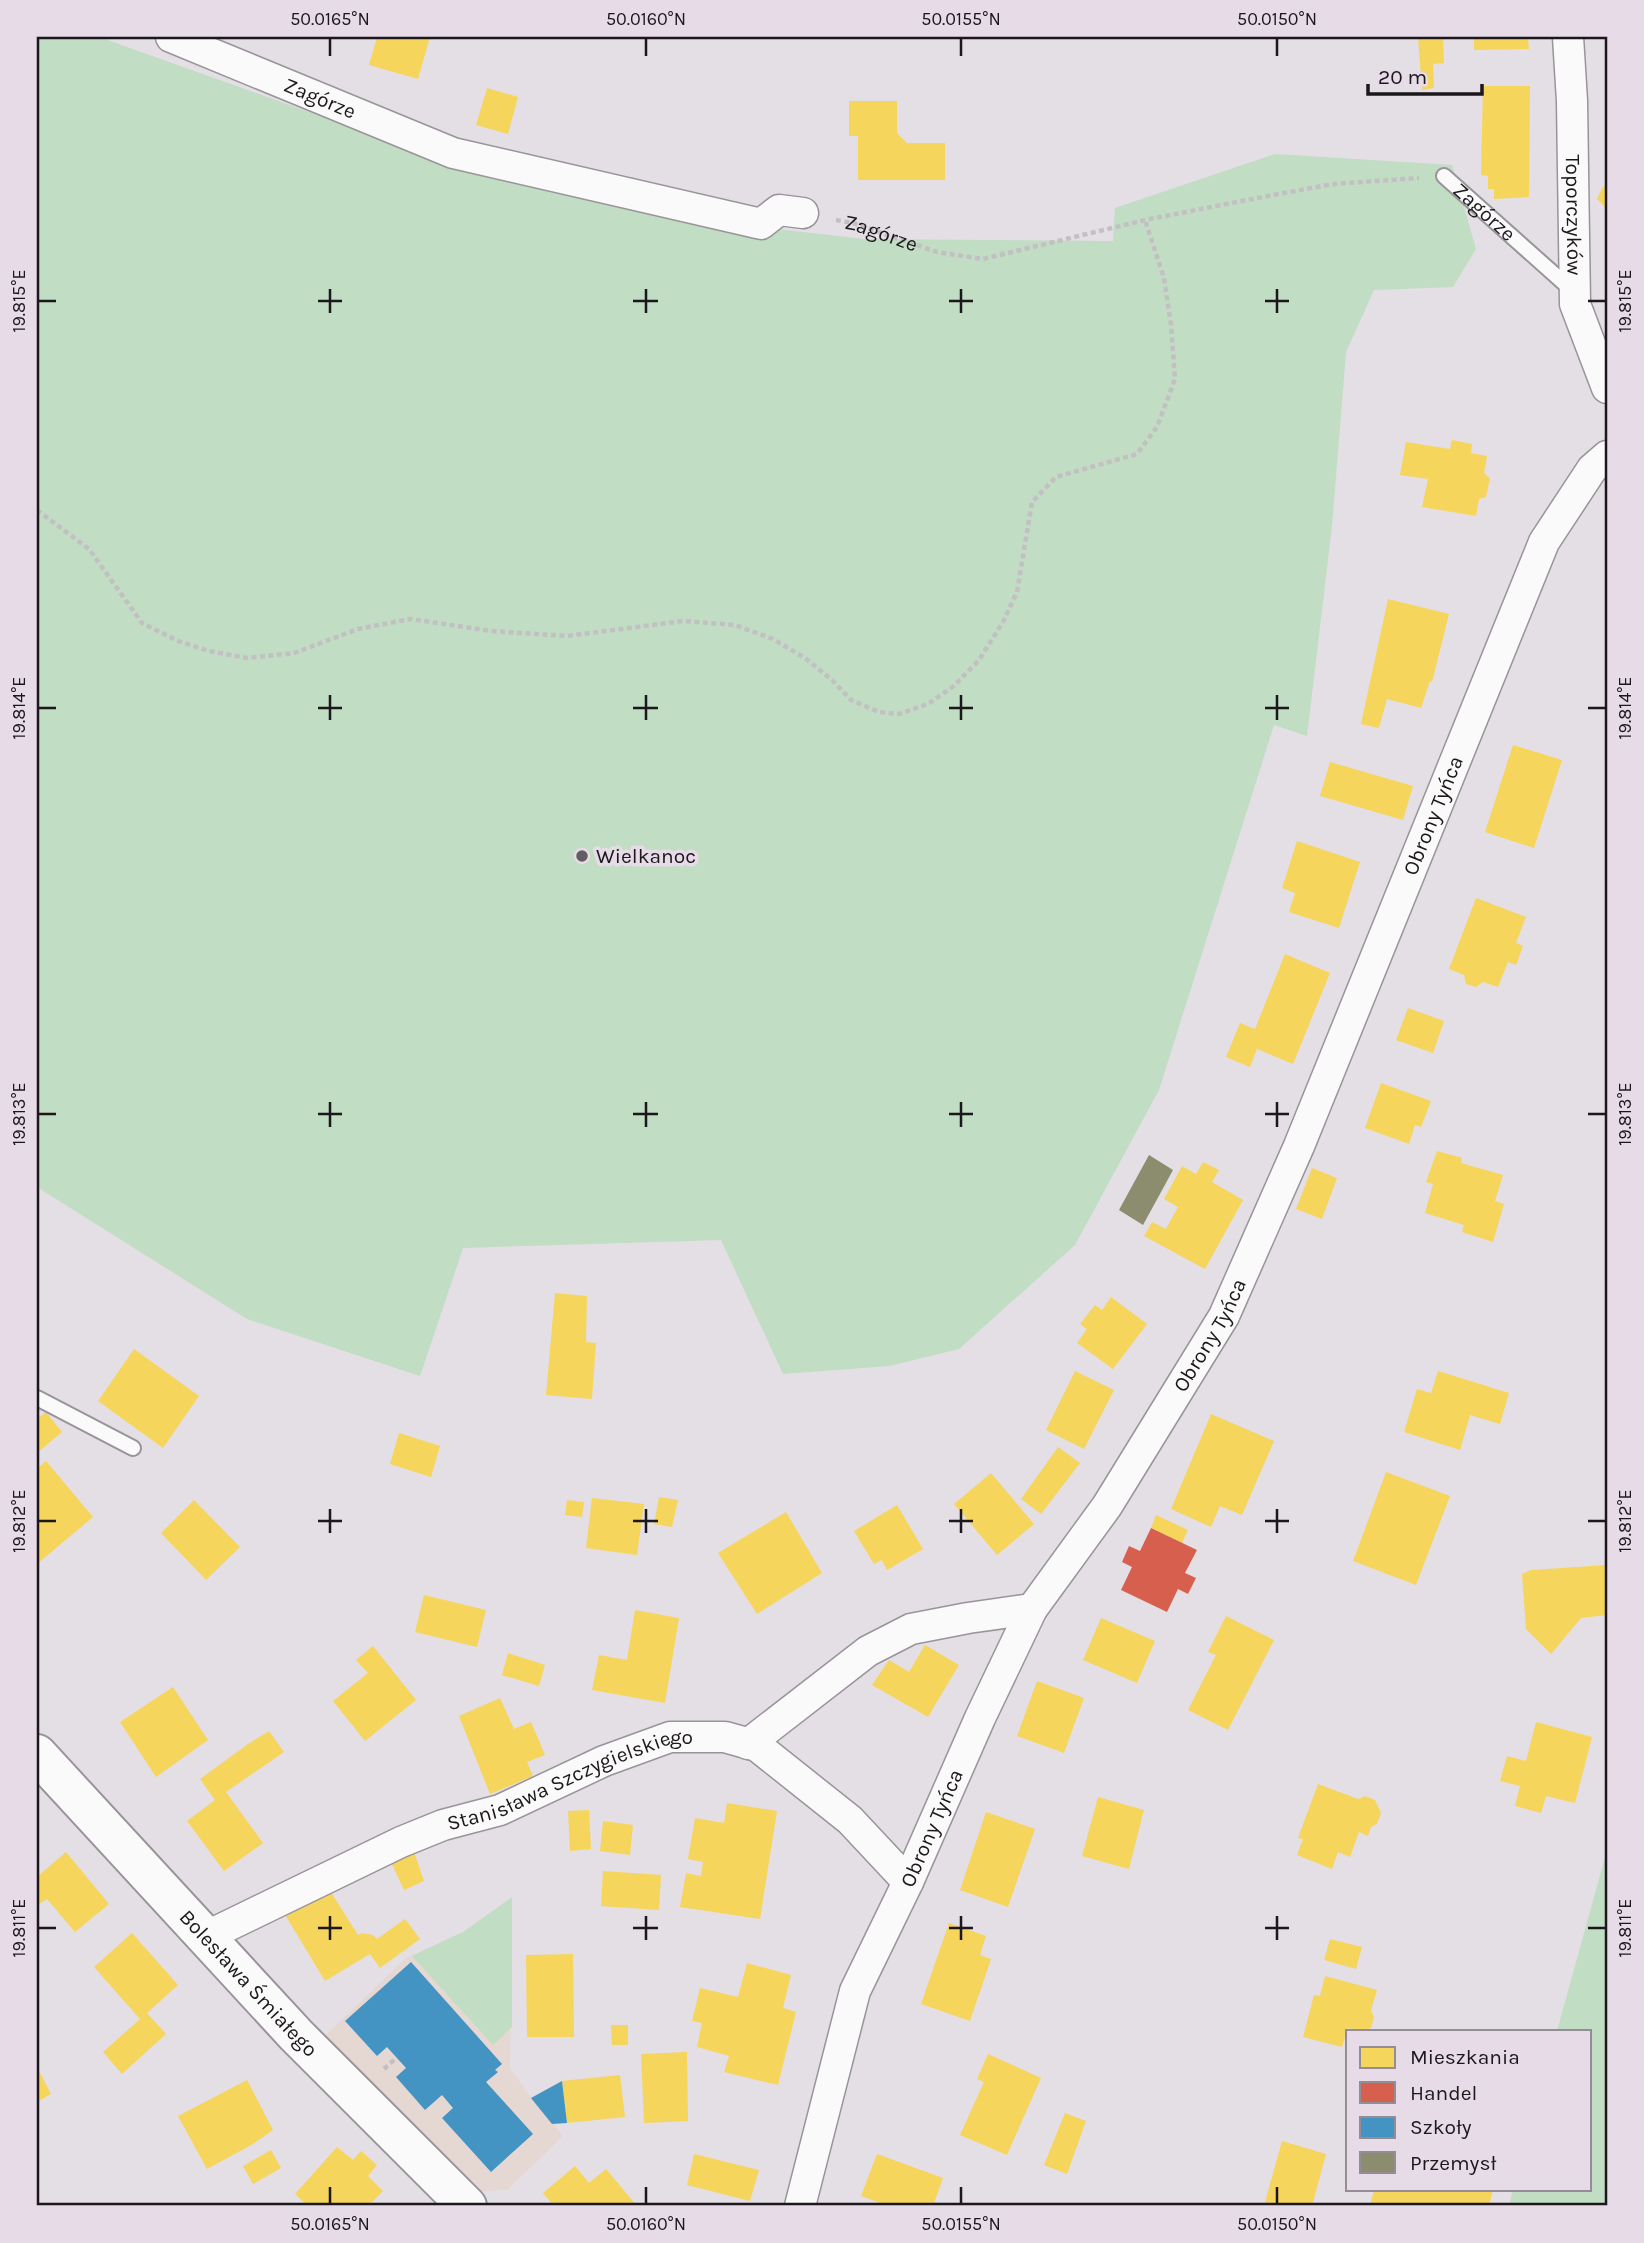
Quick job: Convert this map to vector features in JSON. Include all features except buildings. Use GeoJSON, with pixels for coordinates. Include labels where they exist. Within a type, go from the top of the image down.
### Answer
{"type":"FeatureCollection","features":[{"type":"Feature","properties":{"kind":"street","name":"Zagórze"},"geometry":{"type":"LineString","coordinates":[[172,37],[453,153],[761,224],[779,210],[803,213]]}},
{"type":"Feature","properties":{"kind":"street","name":"Toporczyków"},"geometry":{"type":"LineString","coordinates":[[1568,37],[1572,102],[1573,291],[1575,304],[1607,388]]}},
{"type":"Feature","properties":{"kind":"street","name":"Obrony Tyńca"},"geometry":{"type":"LineString","coordinates":[[800,2206],[855,1991],[908,1882],[980,1718],[1032,1609],[1107,1506],[1224,1316],[1299,1146],[1544,542],[1592,469],[1607,456]]}},
{"type":"Feature","properties":{"kind":"street"},"geometry":{"type":"LineString","coordinates":[[748,1744],[868,1651],[911,1629],[1032,1609]]}},
{"type":"Feature","properties":{"kind":"street","name":"Stanisława Szczygielskiego"},"geometry":{"type":"LineString","coordinates":[[205,1937],[401,1842],[443,1825],[500,1810],[604,1761],[670,1737],[725,1737],[757,1746],[850,1820],[908,1882]]}},
{"type":"Feature","properties":{"kind":"street","name":"Bolesława Śmiałego"},"geometry":{"type":"LineString","coordinates":[[37,1754],[296,2035],[467,2206]]}},
{"type":"Feature","properties":{"kind":"lane","name":"Zagórze"},"geometry":{"type":"LineString","coordinates":[[1444,176],[1573,291]]}},
{"type":"Feature","properties":{"kind":"lane"},"geometry":{"type":"LineString","coordinates":[[37,1398],[133,1448]]}},
{"type":"Feature","properties":{"kind":"path","name":"Zagórze"},"geometry":{"type":"LineString","coordinates":[[803,213],[853,223],[937,252],[983,259],[1145,220],[1333,184],[1444,176]]}},
{"type":"Feature","properties":{"kind":"path"},"geometry":{"type":"LineString","coordinates":[[37,510],[89,549],[142,623],[178,641],[209,652],[247,658],[294,653],[358,629],[410,619],[492,631],[567,636],[683,621],[735,625],[773,639],[805,657],[851,700],[879,712],[899,715],[928,704],[954,686],[979,660],[998,632],[1017,592],[1032,502],[1056,477],[1137,454],[1157,427],[1175,379],[1164,278],[1145,220]]}},
{"type":"Feature","properties":{"kind":"path"},"geometry":{"type":"LineString","coordinates":[[381,2071],[396,2058]]}},
{"type":"Feature","properties":{"kind":"shaded area"},"geometry":{"type":"Polygon","coordinates":[[[463,1932],[511,1983],[510,2068],[563,2136],[507,2190],[482,2191],[323,2038],[406,1958],[463,1932]]]}},
{"type":"Feature","properties":{"kind":"green space"},"geometry":{"type":"Polygon","coordinates":[[[37,37],[99,37],[427,154],[707,221],[864,239],[1113,241],[1115,208],[1275,154],[1452,165],[1476,249],[1453,287],[1374,290],[1346,352],[1332,526],[1307,736],[1274,725],[1159,1090],[1075,1245],[959,1349],[889,1366],[783,1374],[721,1240],[463,1248],[420,1376],[247,1319],[37,1187],[37,37]]]}},
{"type":"Feature","properties":{"kind":"green space"},"geometry":{"type":"Polygon","coordinates":[[[1607,1850],[1607,2206],[1509,2206],[1513,2190],[1592,2190],[1592,2030],[1557,2030],[1607,1850]]]}},
{"type":"Feature","properties":{"kind":"green space"},"geometry":{"type":"Polygon","coordinates":[[[512,1897],[512,2027],[493,2045],[412,1956],[463,1932],[512,1897]]]}},
{"type":"Feature","properties":{"kind":"place","name":"Wielkanoc"},"geometry":{"type":"Point","coordinates":[582,856]}}]}
